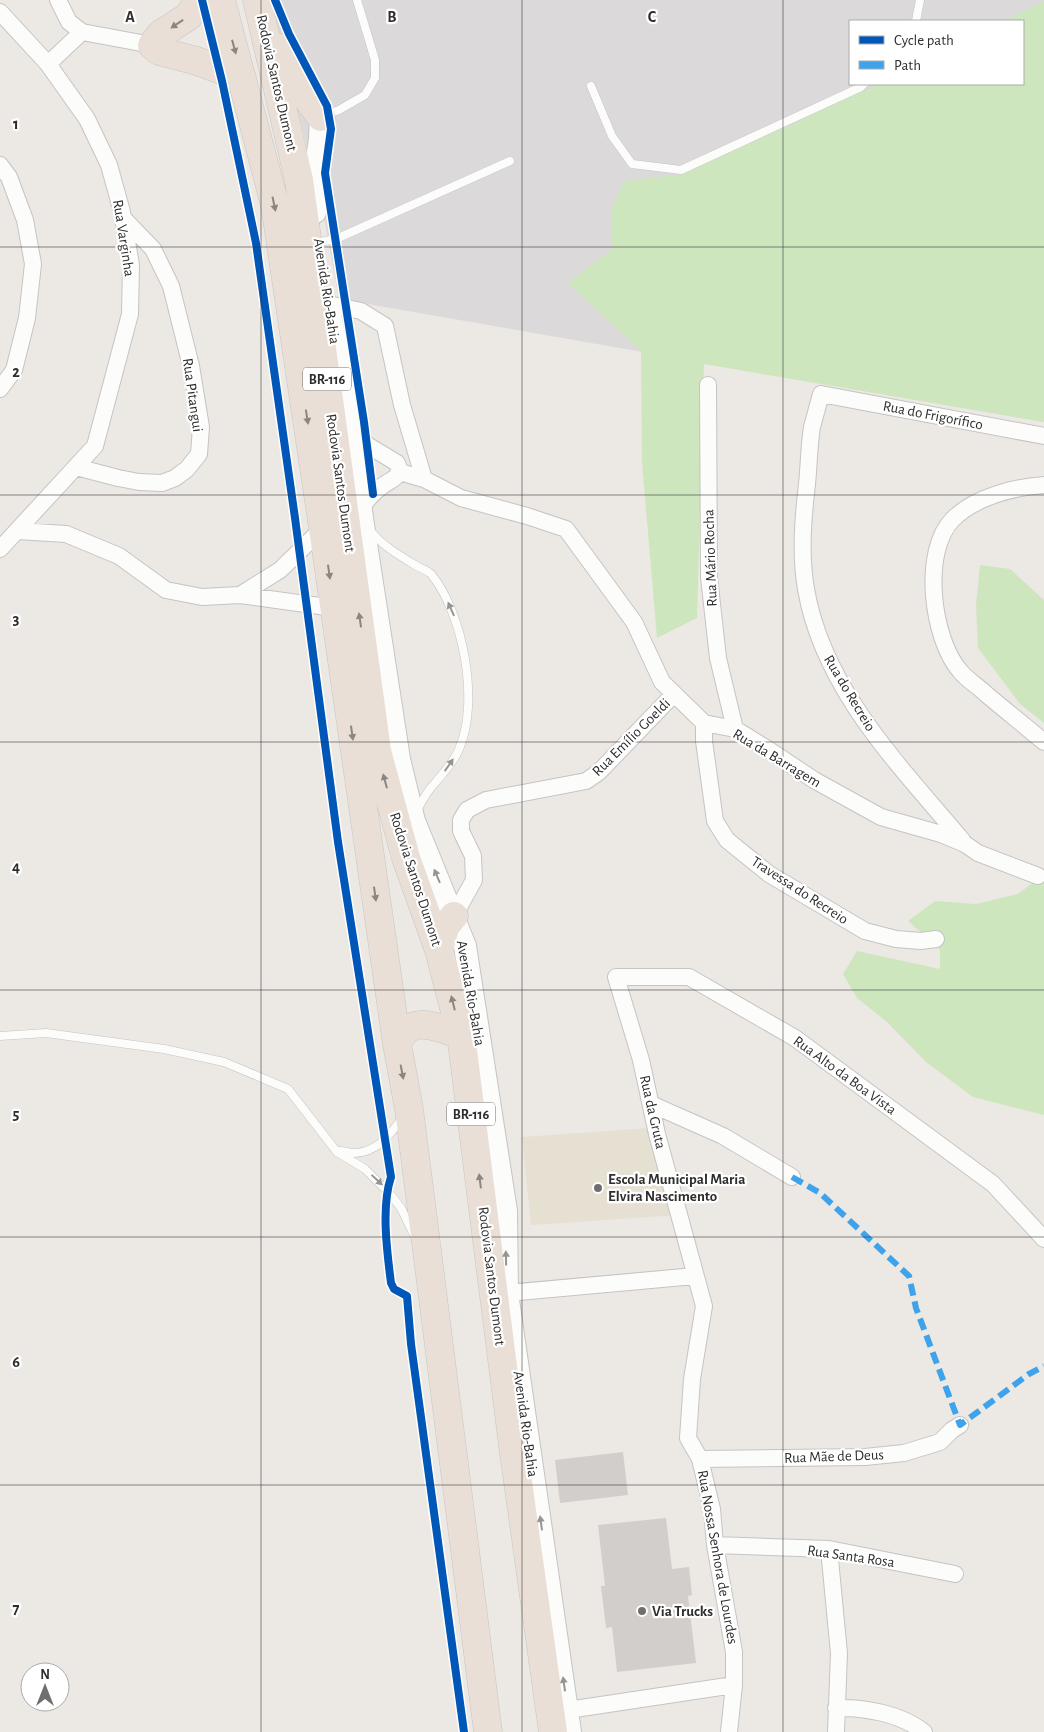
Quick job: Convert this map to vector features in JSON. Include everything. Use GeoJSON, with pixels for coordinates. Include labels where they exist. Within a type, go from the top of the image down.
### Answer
{"type":"FeatureCollection","features":[{"type":"Feature","properties":{"kind":"highway"},"geometry":{"type":"LineString","coordinates":[[198,0],[189,16],[161,34],[152,45],[159,51],[197,61],[242,78]]}},
{"type":"Feature","properties":{"kind":"highway","name":"Rodovia Santos Dumont"},"geometry":{"type":"LineString","coordinates":[[221,0],[275,205],[397,1044],[409,1109],[488,1732]]}},
{"type":"Feature","properties":{"kind":"highway"},"geometry":{"type":"LineString","coordinates":[[258,5],[274,43],[320,117]]}},
{"type":"Feature","properties":{"kind":"highway","name":"Rodovia Santos Dumont"},"geometry":{"type":"LineString","coordinates":[[258,5],[315,248],[378,751],[406,858],[439,950],[469,1048],[513,1446],[545,1666],[564,1725]]}},
{"type":"Feature","properties":{"kind":"highway"},"geometry":{"type":"LineString","coordinates":[[439,950],[444,927],[454,916]]}},
{"type":"Feature","properties":{"kind":"highway"},"geometry":{"type":"LineString","coordinates":[[397,1044],[401,1034],[414,1024],[433,1026],[469,1048]]}},
{"type":"Feature","properties":{"kind":"highway"},"geometry":{"type":"LineString","coordinates":[[545,1666],[555,1620]]}},
{"type":"Feature","properties":{"kind":"street"},"geometry":{"type":"LineString","coordinates":[[58,0],[69,22],[82,32],[152,45]]}},
{"type":"Feature","properties":{"kind":"street","name":"Rua Varginha"},"geometry":{"type":"LineString","coordinates":[[0,12],[48,64],[87,119],[109,165],[123,218],[130,265],[130,314],[95,446],[0,549]]}},
{"type":"Feature","properties":{"kind":"street"},"geometry":{"type":"LineString","coordinates":[[48,64],[82,32]]}},
{"type":"Feature","properties":{"kind":"street","name":"Avenida Rio-Bahia"},"geometry":{"type":"LineString","coordinates":[[315,248],[312,192],[320,139],[320,117]]}},
{"type":"Feature","properties":{"kind":"street"},"geometry":{"type":"LineString","coordinates":[[0,165],[9,177],[25,220],[33,264],[27,318],[14,370],[0,389]]}},
{"type":"Feature","properties":{"kind":"street","name":"Rua Pitangui"},"geometry":{"type":"LineString","coordinates":[[76,467],[118,478],[162,483],[175,478],[188,469],[199,454],[201,427],[194,383],[172,286],[153,249],[123,218]]}},
{"type":"Feature","properties":{"kind":"street"},"geometry":{"type":"LineString","coordinates":[[322,303],[361,310],[385,326],[402,405],[424,479]]}},
{"type":"Feature","properties":{"kind":"street","name":"Avenida Rio-Bahia"},"geometry":{"type":"LineString","coordinates":[[322,303],[351,429],[399,759],[414,821],[465,946],[469,1048],[506,1210],[507,1293],[555,1620],[564,1725]]}},
{"type":"Feature","properties":{"kind":"street","name":"Rua Mário Rocha"},"geometry":{"type":"LineString","coordinates":[[708,385],[709,577],[718,658],[735,729]]}},
{"type":"Feature","properties":{"kind":"street","name":"Rua do Frigorífico"},"geometry":{"type":"LineString","coordinates":[[821,394],[1044,436]]}},
{"type":"Feature","properties":{"kind":"street","name":"Rua do Recreio"},"geometry":{"type":"LineString","coordinates":[[821,394],[812,429],[803,525],[806,590],[814,621],[828,658],[846,692],[881,744],[965,844]]}},
{"type":"Feature","properties":{"kind":"street"},"geometry":{"type":"LineString","coordinates":[[351,429],[364,443],[397,463],[400,472]]}},
{"type":"Feature","properties":{"kind":"street"},"geometry":{"type":"LineString","coordinates":[[400,472],[424,479],[461,498],[566,529],[634,622],[662,682],[704,723]]}},
{"type":"Feature","properties":{"kind":"street"},"geometry":{"type":"LineString","coordinates":[[362,513],[373,494],[396,478],[400,472]]}},
{"type":"Feature","properties":{"kind":"street"},"geometry":{"type":"LineString","coordinates":[[1044,485],[997,494],[970,506],[953,519],[943,534],[936,556],[933,593],[936,617],[943,638],[949,655],[960,672],[1044,742]]}},
{"type":"Feature","properties":{"kind":"street"},"geometry":{"type":"LineString","coordinates":[[240,596],[280,570],[323,528]]}},
{"type":"Feature","properties":{"kind":"street"},"geometry":{"type":"LineString","coordinates":[[18,531],[66,534],[119,556],[166,590],[202,597],[240,596],[334,608]]}},
{"type":"Feature","properties":{"kind":"street","name":"Rua Emílio Goeldi"},"geometry":{"type":"LineString","coordinates":[[454,916],[474,880],[473,856],[461,830],[461,820],[467,810],[486,800],[586,781],[600,772],[674,694]]}},
{"type":"Feature","properties":{"kind":"street","name":"Rua da Barragem"},"geometry":{"type":"LineString","coordinates":[[704,723],[735,729],[814,780],[881,817],[941,834],[965,844],[978,853],[1038,876]]}},
{"type":"Feature","properties":{"kind":"street","name":"Travessa do Recreio"},"geometry":{"type":"LineString","coordinates":[[704,723],[704,741],[715,821],[727,840],[769,874],[865,931],[896,939],[921,941],[936,939]]}},
{"type":"Feature","properties":{"kind":"street","name":"Rua da Gruta"},"geometry":{"type":"LineString","coordinates":[[616,977],[641,1060],[657,1134],[704,1306],[692,1379],[688,1438],[700,1460]]}},
{"type":"Feature","properties":{"kind":"street","name":"Rua Alto da Boa Vista"},"geometry":{"type":"LineString","coordinates":[[616,977],[689,977],[795,1038],[993,1184],[1044,1239]]}},
{"type":"Feature","properties":{"kind":"street"},"geometry":{"type":"LineString","coordinates":[[651,1104],[723,1136],[792,1177]]}},
{"type":"Feature","properties":{"kind":"street"},"geometry":{"type":"LineString","coordinates":[[507,1293],[696,1276]]}},
{"type":"Feature","properties":{"kind":"street","name":"Rua Mãe de Deus"},"geometry":{"type":"LineString","coordinates":[[700,1460],[865,1457],[904,1453],[940,1442],[960,1425]]}},
{"type":"Feature","properties":{"kind":"street","name":"Rua Nossa Senhora de Lourdes"},"geometry":{"type":"LineString","coordinates":[[700,1460],[712,1509],[715,1545],[734,1652],[734,1686],[729,1732]]}},
{"type":"Feature","properties":{"kind":"street","name":"Rua Santa Rosa"},"geometry":{"type":"LineString","coordinates":[[715,1545],[829,1549],[955,1574]]}},
{"type":"Feature","properties":{"kind":"street"},"geometry":{"type":"LineString","coordinates":[[829,1549],[839,1653],[836,1732]]}},
{"type":"Feature","properties":{"kind":"street"},"geometry":{"type":"LineString","coordinates":[[564,1725],[734,1686]]}},
{"type":"Feature","properties":{"kind":"street"},"geometry":{"type":"LineString","coordinates":[[836,1708],[851,1708],[887,1715],[915,1725],[924,1732]]}},
{"type":"Feature","properties":{"kind":"lane"},"geometry":{"type":"LineString","coordinates":[[320,117],[339,110],[365,95],[375,78],[375,60],[357,0]]}},
{"type":"Feature","properties":{"kind":"lane"},"geometry":{"type":"LineString","coordinates":[[916,20],[920,0]]}},
{"type":"Feature","properties":{"kind":"lane"},"geometry":{"type":"LineString","coordinates":[[591,86],[612,136],[632,164],[681,170],[863,85]]}},
{"type":"Feature","properties":{"kind":"lane"},"geometry":{"type":"LineString","coordinates":[[315,248],[510,161]]}},
{"type":"Feature","properties":{"kind":"lane"},"geometry":{"type":"LineString","coordinates":[[362,513],[373,534],[389,548],[430,572],[451,608],[464,648],[468,689],[465,728],[460,748],[453,761],[421,802],[414,821]]}},
{"type":"Feature","properties":{"kind":"lane"},"geometry":{"type":"LineString","coordinates":[[0,1036],[46,1033],[164,1049],[224,1062],[288,1089],[337,1152],[365,1169],[387,1190],[401,1208],[415,1239]]}},
{"type":"Feature","properties":{"kind":"lane"},"geometry":{"type":"LineString","coordinates":[[337,1152],[341,1150],[352,1153],[372,1148],[389,1136],[409,1109]]}},
{"type":"Feature","properties":{"kind":"lane"},"geometry":{"type":"LineString","coordinates":[[418,1248],[431,1292]]}},
{"type":"Feature","properties":{"kind":"shaded area"},"geometry":{"type":"Polygon","coordinates":[[[267,0],[1044,0],[1044,422],[339,299],[321,201],[274,20],[267,0]]]}},
{"type":"Feature","properties":{"kind":"shaded area","name":"Escola Municipal Maria Elvira Nascimento"},"geometry":{"type":"Polygon","coordinates":[[[649,1128],[679,1215],[531,1225],[522,1137],[649,1128]]]}},
{"type":"Feature","properties":{"kind":"green space"},"geometry":{"type":"Polygon","coordinates":[[[1044,1],[1044,422],[704,364],[697,618],[657,638],[642,462],[641,351],[568,283],[612,249],[612,208],[624,181],[683,174],[877,85],[1024,85],[1024,20],[1006,20],[1044,1]]]}},
{"type":"Feature","properties":{"kind":"green space"},"geometry":{"type":"Polygon","coordinates":[[[980,565],[1010,569],[1044,600],[1044,723],[1020,704],[978,648],[976,605],[980,565]]]}},
{"type":"Feature","properties":{"kind":"green space"},"geometry":{"type":"Polygon","coordinates":[[[1044,874],[1044,1115],[973,1097],[926,1062],[886,1021],[857,998],[843,974],[857,951],[940,969],[940,950],[908,921],[935,901],[976,904],[1018,894],[1044,874]]]}},
{"type":"Feature","properties":{"kind":"building"},"geometry":{"type":"Polygon","coordinates":[[[623,1452],[628,1495],[560,1503],[555,1460],[623,1452]]]}},
{"type":"Feature","properties":{"kind":"building"},"geometry":{"type":"Polygon","coordinates":[[[666,1518],[672,1569],[689,1567],[692,1595],[688,1596],[696,1663],[617,1672],[612,1627],[606,1628],[601,1586],[605,1586],[598,1525],[666,1518]]]}},
{"type":"Feature","properties":{"kind":"marked path"},"geometry":{"type":"LineString","coordinates":[[792,1177],[820,1193],[909,1276],[916,1308],[960,1425],[1029,1374],[1044,1366]]}},
{"type":"Feature","properties":{"kind":"cycle path"},"geometry":{"type":"LineString","coordinates":[[202,0],[222,81],[256,243],[338,842],[391,1177],[386,1202],[387,1244],[391,1283],[394,1289],[407,1296],[411,1344],[464,1732]]}},
{"type":"Feature","properties":{"kind":"cycle path"},"geometry":{"type":"LineString","coordinates":[[275,0],[289,34],[327,106],[331,129],[325,173],[364,422],[373,494]]}},
{"type":"Feature","properties":{"kind":"place","name":"Escola Municipal Maria Elvira Nascimento"},"geometry":{"type":"Point","coordinates":[598,1188]}},
{"type":"Feature","properties":{"kind":"place","name":"Via Trucks"},"geometry":{"type":"Point","coordinates":[642,1611]}}]}
